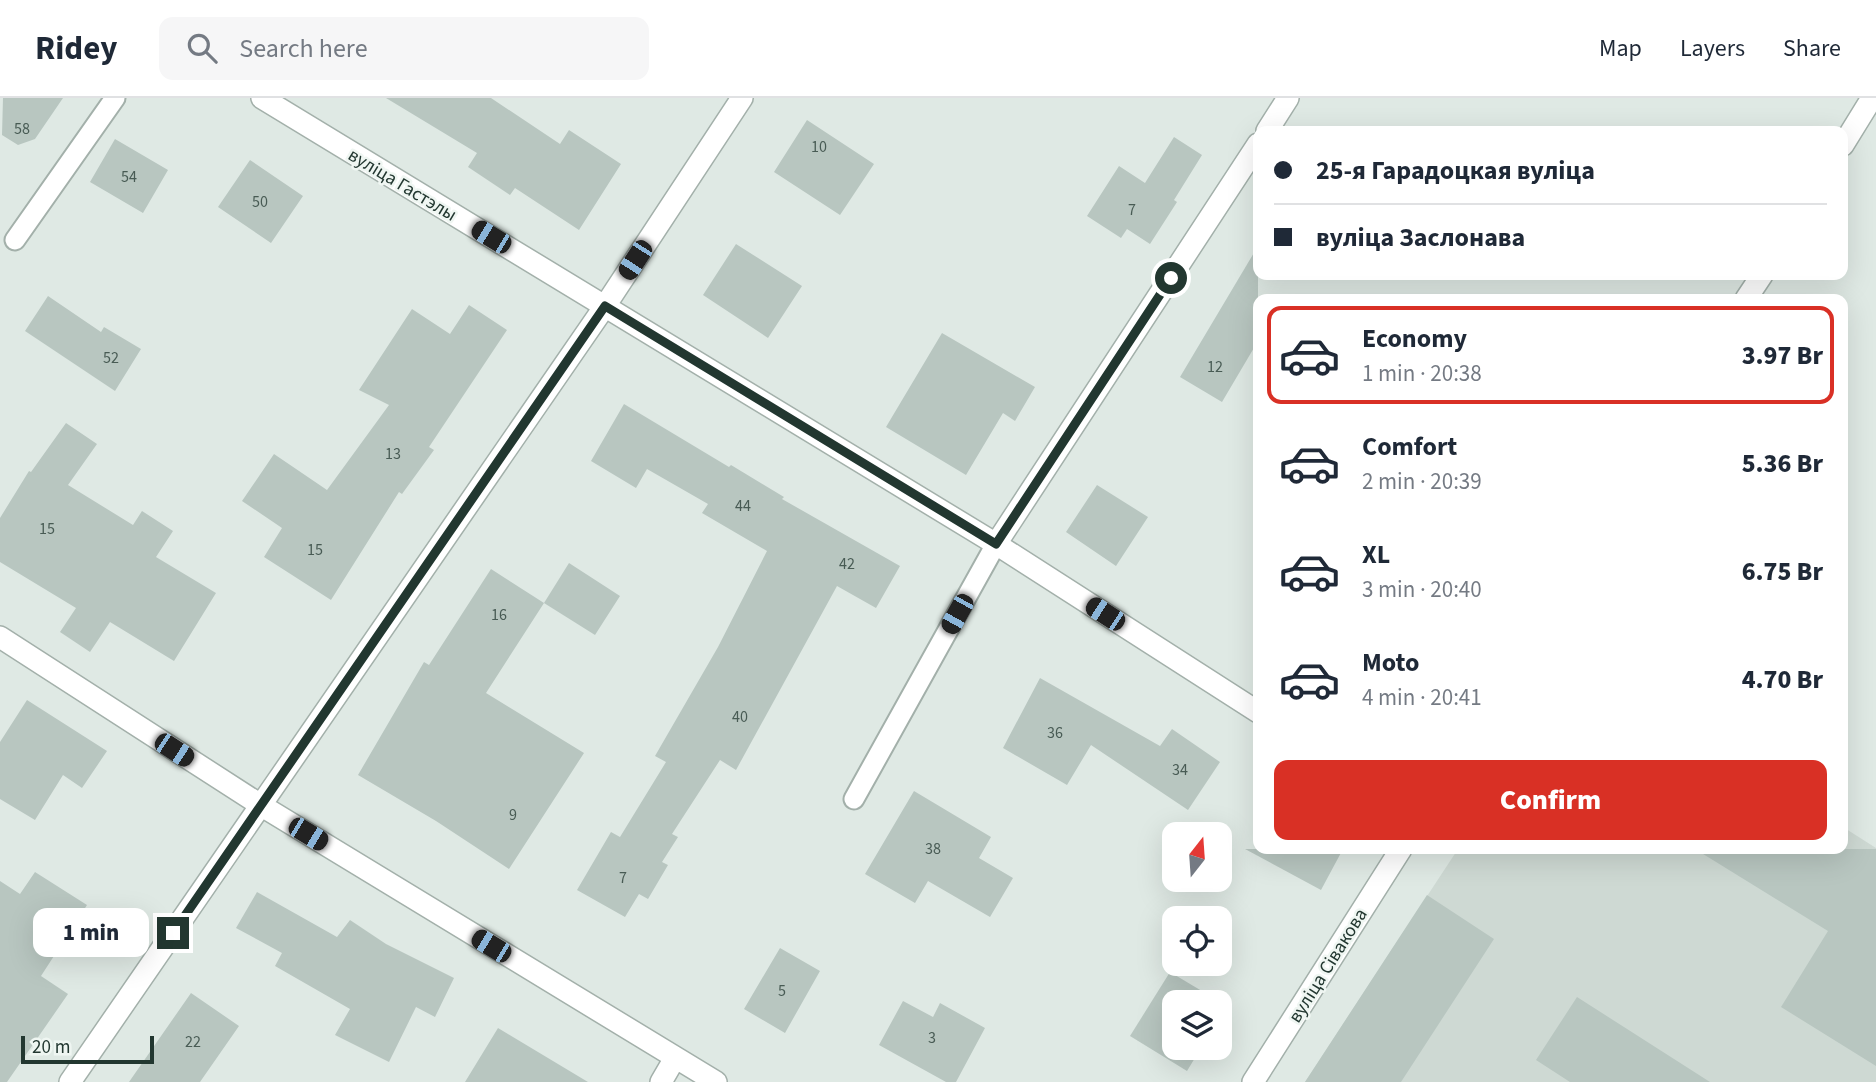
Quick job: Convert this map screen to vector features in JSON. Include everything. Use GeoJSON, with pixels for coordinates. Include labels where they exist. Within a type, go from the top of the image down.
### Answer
{"type":"FeatureCollection","features":[{"type":"Feature","properties":{"kind":"street","name":"вуліца Гастэлы"},"geometry":{"type":"LineString","coordinates":[[262,98],[996,544],[1253,709]]}},
{"type":"Feature","properties":{"kind":"street"},"geometry":{"type":"LineString","coordinates":[[69,1082],[605,306],[742,98]]}},
{"type":"Feature","properties":{"kind":"street"},"geometry":{"type":"LineString","coordinates":[[1270,126],[1289,98]]}},
{"type":"Feature","properties":{"kind":"street"},"geometry":{"type":"LineString","coordinates":[[1848,137],[1872,98]]}},
{"type":"Feature","properties":{"kind":"street"},"geometry":{"type":"LineString","coordinates":[[996,544],[1253,152]]}},
{"type":"Feature","properties":{"kind":"street"},"geometry":{"type":"LineString","coordinates":[[0,638],[262,806],[716,1082]]}},
{"type":"Feature","properties":{"kind":"street","name":"вуліца Сівакова"},"geometry":{"type":"LineString","coordinates":[[1253,1082],[1398,854]]}},
{"type":"Feature","properties":{"kind":"street"},"geometry":{"type":"LineString","coordinates":[[661,1082],[675,1058]]}},
{"type":"Feature","properties":{"kind":"lane"},"geometry":{"type":"LineString","coordinates":[[15,240],[115,98]]}},
{"type":"Feature","properties":{"kind":"lane"},"geometry":{"type":"LineString","coordinates":[[854,799],[996,544]]}},
{"type":"Feature","properties":{"kind":"shaded area"},"geometry":{"type":"Polygon","coordinates":[[[1848,830],[1876,848],[1876,1082],[1305,1082],[1455,854],[1848,854],[1848,830]]]}},
{"type":"Feature","properties":{"kind":"building"},"geometry":{"type":"Polygon","coordinates":[[[3,98],[63,98],[35,139],[18,145],[2,135],[3,98]]]}},
{"type":"Feature","properties":{"kind":"building"},"geometry":{"type":"Polygon","coordinates":[[[386,98],[491,98],[560,144],[569,130],[621,164],[579,230],[515,188],[510,195],[468,167],[477,153],[386,98]]]}},
{"type":"Feature","properties":{"kind":"building"},"geometry":{"type":"Polygon","coordinates":[[[807,120],[874,164],[840,215],[774,172],[807,120]]]}},
{"type":"Feature","properties":{"kind":"building"},"geometry":{"type":"Polygon","coordinates":[[[1174,137],[1202,155],[1174,200],[1177,202],[1150,244],[1127,229],[1121,238],[1087,216],[1119,166],[1145,183],[1174,137]]]}},
{"type":"Feature","properties":{"kind":"building"},"geometry":{"type":"Polygon","coordinates":[[[115,139],[168,170],[143,213],[90,182],[115,139]]]}},
{"type":"Feature","properties":{"kind":"building"},"geometry":{"type":"Polygon","coordinates":[[[250,160],[303,196],[271,243],[218,207],[250,160]]]}},
{"type":"Feature","properties":{"kind":"building"},"geometry":{"type":"Polygon","coordinates":[[[736,244],[802,286],[768,338],[703,295],[736,244]]]}},
{"type":"Feature","properties":{"kind":"building"},"geometry":{"type":"Polygon","coordinates":[[[1253,254],[1253,280],[1258,280],[1258,294],[1253,294],[1253,349],[1222,402],[1180,377],[1253,254]]]}},
{"type":"Feature","properties":{"kind":"building"},"geometry":{"type":"Polygon","coordinates":[[[48,296],[101,332],[104,327],[141,349],[115,391],[25,331],[48,296]]]}},
{"type":"Feature","properties":{"kind":"building"},"geometry":{"type":"Polygon","coordinates":[[[469,305],[507,330],[429,447],[434,450],[402,494],[399,492],[331,600],[264,557],[282,528],[242,501],[274,454],[327,490],[389,405],[359,390],[412,309],[450,334],[469,305]]]}},
{"type":"Feature","properties":{"kind":"building"},"geometry":{"type":"Polygon","coordinates":[[[942,333],[1035,387],[1015,421],[1003,413],[966,475],[886,427],[942,333]]]}},
{"type":"Feature","properties":{"kind":"building"},"geometry":{"type":"Polygon","coordinates":[[[624,404],[900,566],[876,608],[837,586],[736,770],[720,760],[672,834],[678,837],[662,862],[668,865],[648,899],[639,894],[625,917],[577,890],[611,832],[620,837],[666,762],[655,756],[718,647],[767,551],[702,513],[708,504],[647,469],[636,488],[591,461],[624,404]]]}},
{"type":"Feature","properties":{"kind":"building"},"geometry":{"type":"Polygon","coordinates":[[[66,423],[97,444],[68,485],[133,525],[142,511],[173,531],[156,557],[216,593],[174,661],[110,622],[90,652],[60,632],[76,608],[0,562],[0,518],[29,471],[31,472],[66,423]]]}},
{"type":"Feature","properties":{"kind":"building"},"geometry":{"type":"Polygon","coordinates":[[[1097,485],[1148,517],[1116,566],[1066,532],[1097,485]]]}},
{"type":"Feature","properties":{"kind":"building"},"geometry":{"type":"Polygon","coordinates":[[[569,563],[620,596],[595,635],[544,603],[569,563]]]}},
{"type":"Feature","properties":{"kind":"building"},"geometry":{"type":"Polygon","coordinates":[[[491,569],[544,603],[486,693],[584,753],[509,869],[436,821],[358,775],[424,662],[429,665],[491,569]]]}},
{"type":"Feature","properties":{"kind":"building"},"geometry":{"type":"Polygon","coordinates":[[[1040,678],[1160,746],[1172,729],[1220,762],[1188,810],[1091,745],[1067,785],[1003,748],[1040,678]]]}},
{"type":"Feature","properties":{"kind":"building"},"geometry":{"type":"Polygon","coordinates":[[[27,700],[107,751],[82,788],[63,775],[35,820],[0,799],[0,742],[27,700]]]}},
{"type":"Feature","properties":{"kind":"building"},"geometry":{"type":"Polygon","coordinates":[[[914,791],[991,837],[979,858],[1013,878],[990,917],[928,881],[915,903],[865,874],[914,791]]]}},
{"type":"Feature","properties":{"kind":"building"},"geometry":{"type":"Polygon","coordinates":[[[1848,849],[1876,849],[1876,1066],[1781,1007],[1828,931],[1703,854],[1848,854],[1848,849]]]}},
{"type":"Feature","properties":{"kind":"building"},"geometry":{"type":"Polygon","coordinates":[[[1254,854],[1340,854],[1321,890],[1254,854]]]}},
{"type":"Feature","properties":{"kind":"building"},"geometry":{"type":"Polygon","coordinates":[[[35,872],[87,905],[41,976],[68,994],[7,1082],[0,1082],[0,881],[20,894],[35,872]]]}},
{"type":"Feature","properties":{"kind":"building"},"geometry":{"type":"Polygon","coordinates":[[[257,892],[337,937],[350,920],[386,944],[454,978],[435,1017],[416,1007],[389,1062],[335,1035],[350,1009],[275,966],[282,953],[236,928],[257,892]]]}},
{"type":"Feature","properties":{"kind":"building"},"geometry":{"type":"Polygon","coordinates":[[[1427,895],[1494,939],[1401,1082],[1305,1082],[1427,895]]]}},
{"type":"Feature","properties":{"kind":"building"},"geometry":{"type":"Polygon","coordinates":[[[780,948],[820,971],[785,1033],[744,1009],[780,948]]]}},
{"type":"Feature","properties":{"kind":"building"},"geometry":{"type":"Polygon","coordinates":[[[1168,976],[1177,976],[1200,990],[1162,990],[1162,1056],[1130,1036],[1168,976]]]}},
{"type":"Feature","properties":{"kind":"building"},"geometry":{"type":"Polygon","coordinates":[[[191,993],[239,1026],[200,1082],[129,1082],[191,993]]]}},
{"type":"Feature","properties":{"kind":"building"},"geometry":{"type":"Polygon","coordinates":[[[1577,997],[1710,1082],[1570,1082],[1536,1060],[1577,997]]]}},
{"type":"Feature","properties":{"kind":"building"},"geometry":{"type":"Polygon","coordinates":[[[903,1001],[933,1017],[940,1003],[985,1028],[956,1082],[946,1082],[879,1045],[903,1001]]]}},
{"type":"Feature","properties":{"kind":"building"},"geometry":{"type":"Polygon","coordinates":[[[498,1028],[588,1082],[465,1082],[498,1028]]]}},
{"type":"Feature","properties":{"kind":"building"},"geometry":{"type":"Polygon","coordinates":[[[1169,1060],[1194,1060],[1187,1071],[1169,1060]]]}},
{"type":"Feature","properties":{"kind":"route"},"geometry":{"type":"LineString","coordinates":[[173,933],[605,306],[996,544],[1171,278]]}}]}
